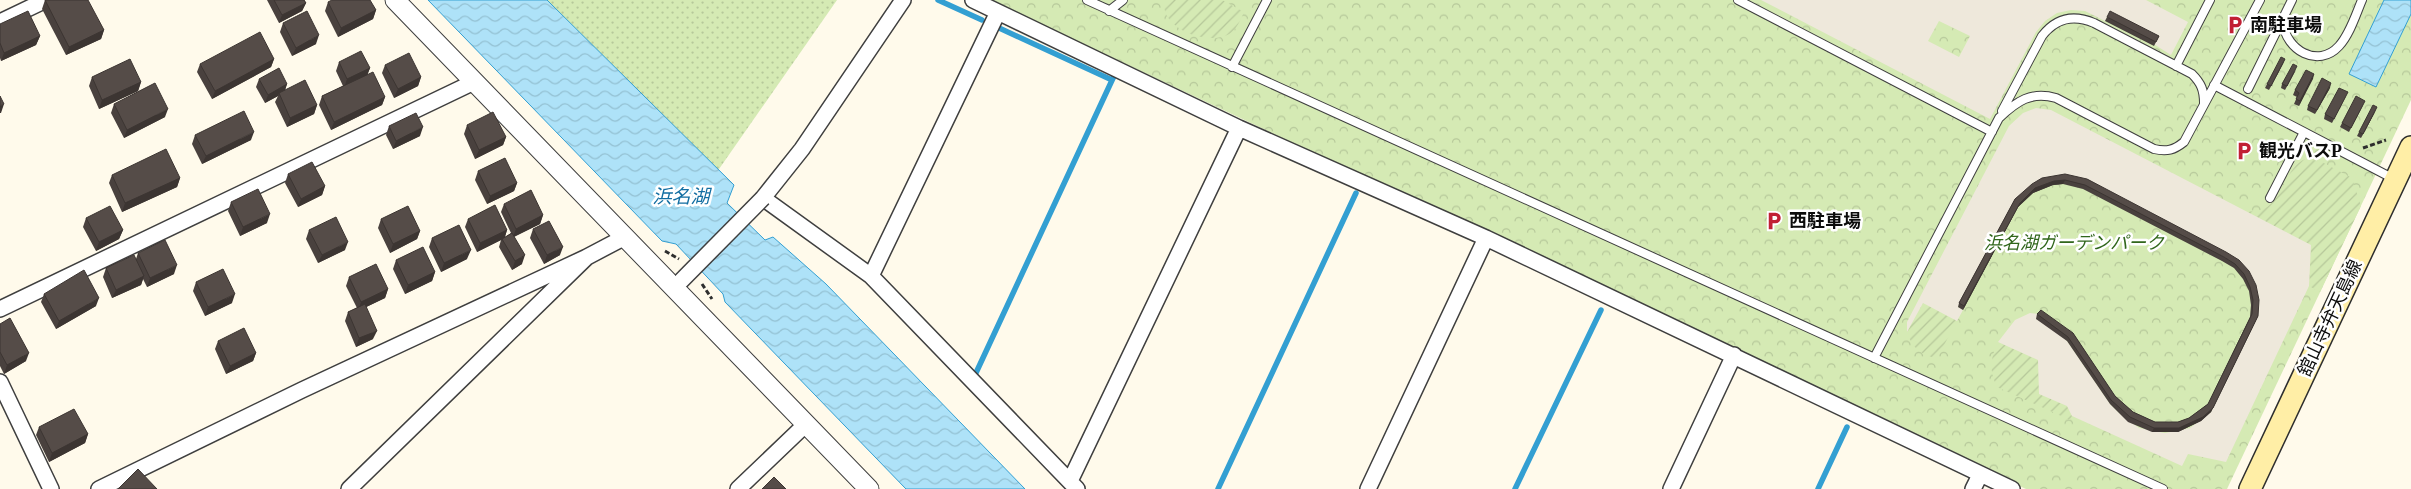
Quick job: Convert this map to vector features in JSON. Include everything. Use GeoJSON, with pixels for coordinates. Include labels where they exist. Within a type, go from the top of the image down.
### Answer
{"type":"FeatureCollection","features":[{"type":"Feature","properties":{"kind":"main road","name":"舘山寺弁天島線"},"geometry":{"type":"LineString","coordinates":[[2250,489],[2411,147]]}},
{"type":"Feature","properties":{"kind":"street"},"geometry":{"type":"LineString","coordinates":[[0,22],[46,0]]}},
{"type":"Feature","properties":{"kind":"street"},"geometry":{"type":"LineString","coordinates":[[395,0],[625,237],[678,285],[806,424],[869,489]]}},
{"type":"Feature","properties":{"kind":"street"},"geometry":{"type":"LineString","coordinates":[[678,285],[763,198],[802,149],[903,0]]}},
{"type":"Feature","properties":{"kind":"street"},"geometry":{"type":"LineString","coordinates":[[973,0],[1239,128],[1486,238],[2012,489]]}},
{"type":"Feature","properties":{"kind":"street"},"geometry":{"type":"LineString","coordinates":[[870,276],[998,12]]}},
{"type":"Feature","properties":{"kind":"street"},"geometry":{"type":"LineString","coordinates":[[0,309],[474,82]]}},
{"type":"Feature","properties":{"kind":"street"},"geometry":{"type":"LineString","coordinates":[[763,198],[870,276],[1074,485],[1239,128]]}},
{"type":"Feature","properties":{"kind":"street"},"geometry":{"type":"LineString","coordinates":[[100,489],[302,390],[587,257],[625,237]]}},
{"type":"Feature","properties":{"kind":"street"},"geometry":{"type":"LineString","coordinates":[[1368,489],[1486,238]]}},
{"type":"Feature","properties":{"kind":"street"},"geometry":{"type":"LineString","coordinates":[[349,489],[587,257]]}},
{"type":"Feature","properties":{"kind":"street"},"geometry":{"type":"LineString","coordinates":[[1671,489],[1734,355]]}},
{"type":"Feature","properties":{"kind":"street"},"geometry":{"type":"LineString","coordinates":[[0,382],[51,489]]}},
{"type":"Feature","properties":{"kind":"street"},"geometry":{"type":"LineString","coordinates":[[738,489],[806,424]]}},
{"type":"Feature","properties":{"kind":"street"},"geometry":{"type":"LineString","coordinates":[[1973,489],[1980,474]]}},
{"type":"Feature","properties":{"kind":"lane"},"geometry":{"type":"LineString","coordinates":[[1087,0],[2163,489]]}},
{"type":"Feature","properties":{"kind":"lane"},"geometry":{"type":"LineString","coordinates":[[1109,11],[1123,0]]}},
{"type":"Feature","properties":{"kind":"lane"},"geometry":{"type":"LineString","coordinates":[[1232,67],[1267,0]]}},
{"type":"Feature","properties":{"kind":"lane"},"geometry":{"type":"LineString","coordinates":[[1738,0],[1992,132]]}},
{"type":"Feature","properties":{"kind":"lane"},"geometry":{"type":"LineString","coordinates":[[2176,66],[2210,0]]}},
{"type":"Feature","properties":{"kind":"lane"},"geometry":{"type":"LineString","coordinates":[[1999,118],[2025,97],[2046,95],[2056,98],[2154,149],[2164,151],[2176,149],[2184,142],[2260,0]]}},
{"type":"Feature","properties":{"kind":"lane"},"geometry":{"type":"LineString","coordinates":[[2248,89],[2292,0]]}},
{"type":"Feature","properties":{"kind":"lane"},"geometry":{"type":"LineString","coordinates":[[2282,23],[2287,40],[2292,46],[2307,55],[2324,55],[2339,46],[2344,39],[2362,0]]}},
{"type":"Feature","properties":{"kind":"lane"},"geometry":{"type":"LineString","coordinates":[[1874,358],[2042,36],[2049,26],[2060,20],[2072,17],[2083,18],[2192,74],[2200,82],[2204,92],[2204,104]]}},
{"type":"Feature","properties":{"kind":"lane"},"geometry":{"type":"LineString","coordinates":[[2214,85],[2396,180]]}},
{"type":"Feature","properties":{"kind":"lane"},"geometry":{"type":"LineString","coordinates":[[2270,198],[2304,132]]}},
{"type":"Feature","properties":{"kind":"green space"},"geometry":{"type":"Polygon","coordinates":[[[507,0],[837,0],[703,192],[507,0]]]}},
{"type":"Feature","properties":{"kind":"green space","name":"浜名湖ガーデンパーク"},"geometry":{"type":"Polygon","coordinates":[[[990,0],[2411,0],[2411,100],[2227,489],[2026,489],[990,0]]]}},
{"type":"Feature","properties":{"kind":"green space"},"geometry":{"type":"Polygon","coordinates":[[[1165,0],[1222,0],[1244,12],[1238,25],[1232,32],[1223,37],[1199,37],[1177,27],[1169,19],[1165,10],[1165,0]]]}},
{"type":"Feature","properties":{"kind":"green space"},"geometry":{"type":"Polygon","coordinates":[[[2305,159],[2320,161],[2352,178],[2361,206],[2320,292],[2309,286],[2311,245],[2245,211],[2258,211],[2268,207],[2275,200],[2290,173],[2305,159]]]}},
{"type":"Feature","properties":{"kind":"green space"},"geometry":{"type":"Polygon","coordinates":[[[1923,303],[1957,321],[1937,358],[1918,350],[1911,342],[1907,332],[1923,303]]]}},
{"type":"Feature","properties":{"kind":"green space"},"geometry":{"type":"Polygon","coordinates":[[[1998,342],[2038,360],[2039,394],[2067,406],[2072,416],[2070,420],[1997,387],[1992,364],[1993,354],[1998,342]]]}},
{"type":"Feature","properties":{"kind":"shaded area"},"geometry":{"type":"Polygon","coordinates":[[[1761,0],[2146,0],[2188,22],[2171,55],[2108,15],[2105,21],[2085,11],[2071,10],[2057,13],[2045,21],[2036,32],[1990,119],[1761,0]],[[1939,21],[1928,41],[1959,57],[1970,36],[1939,21]]]}},
{"type":"Feature","properties":{"kind":"shaded area"},"geometry":{"type":"Polygon","coordinates":[[[2036,108],[2051,110],[2311,245],[2309,286],[2226,462],[2188,454],[2182,466],[2072,416],[2067,406],[2039,394],[2038,360],[1998,342],[2015,320],[2030,313],[2039,314],[2067,341],[2110,404],[2119,413],[2139,428],[2165,433],[2190,428],[2211,412],[2256,320],[2257,304],[2237,264],[2063,179],[2021,195],[1958,307],[1963,310],[1957,321],[1923,303],[1907,332],[1907,322],[2009,126],[2023,113],[2036,108]]]}},
{"type":"Feature","properties":{"kind":"water","name":"浜名湖"},"geometry":{"type":"Polygon","coordinates":[[[428,0],[547,0],[734,185],[727,203],[765,240],[773,237],[826,284],[1025,489],[906,489],[725,302],[723,294],[676,244],[662,241],[428,0]]]}},
{"type":"Feature","properties":{"kind":"water"},"geometry":{"type":"Polygon","coordinates":[[[2384,0],[2411,0],[2411,14],[2376,87],[2349,74],[2384,0]]]}},
{"type":"Feature","properties":{"kind":"building"},"geometry":{"type":"Polygon","coordinates":[[[45,0],[88,0],[104,30],[69,47],[45,0]]]}},
{"type":"Feature","properties":{"kind":"building"},"geometry":{"type":"Polygon","coordinates":[[[274,0],[304,0],[306,3],[282,15],[274,0]]]}},
{"type":"Feature","properties":{"kind":"building"},"geometry":{"type":"Polygon","coordinates":[[[332,0],[370,0],[376,10],[341,28],[328,2],[332,0]]]}},
{"type":"Feature","properties":{"kind":"building"},"geometry":{"type":"Polygon","coordinates":[[[28,11],[40,36],[4,53],[0,43],[0,24],[28,11]]]}},
{"type":"Feature","properties":{"kind":"building"},"geometry":{"type":"Polygon","coordinates":[[[307,11],[319,35],[296,48],[283,23],[307,11]]]}},
{"type":"Feature","properties":{"kind":"building"},"geometry":{"type":"Polygon","coordinates":[[[2110,11],[2159,36],[2156,42],[2107,17],[2110,11]]]}},
{"type":"Feature","properties":{"kind":"building"},"geometry":{"type":"Polygon","coordinates":[[[260,32],[274,59],[215,91],[200,64],[260,32]]]}},
{"type":"Feature","properties":{"kind":"building"},"geometry":{"type":"Polygon","coordinates":[[[361,51],[370,68],[347,79],[339,62],[361,51]]]}},
{"type":"Feature","properties":{"kind":"building"},"geometry":{"type":"Polygon","coordinates":[[[409,53],[421,77],[398,89],[385,65],[409,53]]]}},
{"type":"Feature","properties":{"kind":"building"},"geometry":{"type":"Polygon","coordinates":[[[2281,57],[2285,59],[2271,86],[2267,84],[2281,57]]]}},
{"type":"Feature","properties":{"kind":"building"},"geometry":{"type":"Polygon","coordinates":[[[130,59],[141,82],[102,100],[92,77],[130,59]]]}},
{"type":"Feature","properties":{"kind":"building"},"geometry":{"type":"Polygon","coordinates":[[[2293,64],[2297,66],[2287,86],[2282,84],[2293,64]]]}},
{"type":"Feature","properties":{"kind":"building"},"geometry":{"type":"Polygon","coordinates":[[[279,68],[287,84],[268,95],[259,79],[279,68]]]}},
{"type":"Feature","properties":{"kind":"building"},"geometry":{"type":"Polygon","coordinates":[[[2306,70],[2314,74],[2300,101],[2296,99],[2299,93],[2295,90],[2306,70]]]}},
{"type":"Feature","properties":{"kind":"building"},"geometry":{"type":"Polygon","coordinates":[[[373,72],[385,97],[334,122],[322,96],[373,72]]]}},
{"type":"Feature","properties":{"kind":"building"},"geometry":{"type":"Polygon","coordinates":[[[2322,78],[2331,83],[2317,110],[2308,106],[2322,78]]]}},
{"type":"Feature","properties":{"kind":"building"},"geometry":{"type":"Polygon","coordinates":[[[305,80],[317,105],[290,118],[279,93],[305,80]]]}},
{"type":"Feature","properties":{"kind":"building"},"geometry":{"type":"Polygon","coordinates":[[[155,83],[168,109],[127,130],[114,104],[155,83]]]}},
{"type":"Feature","properties":{"kind":"building"},"geometry":{"type":"Polygon","coordinates":[[[2339,88],[2348,92],[2334,119],[2325,114],[2339,88]]]}},
{"type":"Feature","properties":{"kind":"building"},"geometry":{"type":"Polygon","coordinates":[[[0,96],[4,104],[0,106],[0,96]]]}},
{"type":"Feature","properties":{"kind":"building"},"geometry":{"type":"Polygon","coordinates":[[[2356,96],[2365,101],[2351,128],[2342,123],[2356,96]]]}},
{"type":"Feature","properties":{"kind":"building"},"geometry":{"type":"Polygon","coordinates":[[[2373,105],[2377,107],[2363,134],[2359,132],[2373,105]]]}},
{"type":"Feature","properties":{"kind":"building"},"geometry":{"type":"Polygon","coordinates":[[[244,111],[254,132],[206,156],[195,135],[244,111]]]}},
{"type":"Feature","properties":{"kind":"building"},"geometry":{"type":"Polygon","coordinates":[[[493,112],[506,137],[479,150],[467,125],[493,112]]]}},
{"type":"Feature","properties":{"kind":"building"},"geometry":{"type":"Polygon","coordinates":[[[416,113],[423,127],[396,141],[389,126],[416,113]]]}},
{"type":"Feature","properties":{"kind":"building"},"geometry":{"type":"Polygon","coordinates":[[[166,149],[180,178],[125,203],[112,175],[166,149]]]}},
{"type":"Feature","properties":{"kind":"building"},"geometry":{"type":"Polygon","coordinates":[[[505,158],[517,183],[490,196],[478,171],[505,158]]]}},
{"type":"Feature","properties":{"kind":"building"},"geometry":{"type":"Polygon","coordinates":[[[312,162],[325,186],[301,199],[288,174],[312,162]]]}},
{"type":"Feature","properties":{"kind":"building"},"geometry":{"type":"Polygon","coordinates":[[[2065,174],[2087,179],[2226,252],[2239,260],[2249,271],[2256,285],[2259,300],[2258,316],[2213,408],[2203,417],[2179,428],[2154,428],[2130,417],[2111,400],[2068,337],[2037,314],[2041,310],[2073,333],[2115,396],[2133,412],[2155,422],[2178,422],[2189,418],[2208,404],[2252,314],[2253,300],[2244,274],[2235,264],[2224,257],[2085,185],[2065,180],[2054,181],[2035,188],[2020,203],[1964,306],[1959,303],[2015,199],[2042,178],[2065,174]]]}},
{"type":"Feature","properties":{"kind":"building"},"geometry":{"type":"Polygon","coordinates":[[[258,189],[270,214],[243,227],[231,202],[258,189]]]}},
{"type":"Feature","properties":{"kind":"building"},"geometry":{"type":"Polygon","coordinates":[[[531,190],[543,215],[516,229],[504,204],[531,190]]]}},
{"type":"Feature","properties":{"kind":"building"},"geometry":{"type":"Polygon","coordinates":[[[495,205],[507,230],[480,243],[468,219],[495,205]]]}},
{"type":"Feature","properties":{"kind":"building"},"geometry":{"type":"Polygon","coordinates":[[[110,206],[123,230],[99,242],[86,218],[110,206]]]}},
{"type":"Feature","properties":{"kind":"building"},"geometry":{"type":"Polygon","coordinates":[[[408,206],[420,231],[393,244],[381,219],[408,206]]]}},
{"type":"Feature","properties":{"kind":"building"},"geometry":{"type":"Polygon","coordinates":[[[336,217],[348,242],[322,255],[309,230],[336,217]]]}},
{"type":"Feature","properties":{"kind":"building"},"geometry":{"type":"Polygon","coordinates":[[[549,221],[563,247],[547,255],[533,229],[549,221]]]}},
{"type":"Feature","properties":{"kind":"building"},"geometry":{"type":"Polygon","coordinates":[[[459,225],[471,250],[444,263],[432,238],[459,225]]]}},
{"type":"Feature","properties":{"kind":"building"},"geometry":{"type":"Polygon","coordinates":[[[512,233],[525,255],[515,261],[502,239],[512,233]]]}},
{"type":"Feature","properties":{"kind":"building"},"geometry":{"type":"Polygon","coordinates":[[[165,240],[177,265],[150,278],[138,253],[165,240]]]}},
{"type":"Feature","properties":{"kind":"building"},"geometry":{"type":"Polygon","coordinates":[[[423,247],[435,272],[408,285],[396,260],[423,247]]]}},
{"type":"Feature","properties":{"kind":"building"},"geometry":{"type":"Polygon","coordinates":[[[134,255],[144,276],[116,290],[106,268],[134,255]]]}},
{"type":"Feature","properties":{"kind":"building"},"geometry":{"type":"Polygon","coordinates":[[[376,264],[388,289],[361,302],[349,277],[376,264]]]}},
{"type":"Feature","properties":{"kind":"building"},"geometry":{"type":"Polygon","coordinates":[[[223,269],[235,294],[208,307],[196,282],[223,269]]]}},
{"type":"Feature","properties":{"kind":"building"},"geometry":{"type":"Polygon","coordinates":[[[84,270],[99,298],[59,321],[44,294],[84,270]]]}},
{"type":"Feature","properties":{"kind":"building"},"geometry":{"type":"Polygon","coordinates":[[[365,304],[377,331],[359,338],[348,312],[365,304]]]}},
{"type":"Feature","properties":{"kind":"building"},"geometry":{"type":"Polygon","coordinates":[[[10,318],[29,353],[7,365],[0,352],[0,324],[10,318]]]}},
{"type":"Feature","properties":{"kind":"building"},"geometry":{"type":"Polygon","coordinates":[[[244,328],[256,353],[230,366],[218,341],[244,328]]]}},
{"type":"Feature","properties":{"kind":"building"},"geometry":{"type":"Polygon","coordinates":[[[74,409],[88,434],[52,453],[39,427],[74,409]]]}},
{"type":"Feature","properties":{"kind":"building"},"geometry":{"type":"Polygon","coordinates":[[[138,469],[157,489],[118,489],[138,469]]]}},
{"type":"Feature","properties":{"kind":"building"},"geometry":{"type":"Polygon","coordinates":[[[774,477],[786,489],[762,489],[774,477]]]}},
{"type":"Feature","properties":{"kind":"waterway"},"geometry":{"type":"LineString","coordinates":[[938,0],[982,20]]}},
{"type":"Feature","properties":{"kind":"waterway"},"geometry":{"type":"LineString","coordinates":[[997,27],[1112,80]]}},
{"type":"Feature","properties":{"kind":"waterway"},"geometry":{"type":"LineString","coordinates":[[975,375],[1114,76]]}},
{"type":"Feature","properties":{"kind":"waterway"},"geometry":{"type":"LineString","coordinates":[[1218,489],[1356,193]]}},
{"type":"Feature","properties":{"kind":"waterway"},"geometry":{"type":"LineString","coordinates":[[1515,489],[1601,310]]}},
{"type":"Feature","properties":{"kind":"waterway"},"geometry":{"type":"LineString","coordinates":[[1818,489],[1847,427]]}},
{"type":"Feature","properties":{"kind":"place","name":"南駐車場"},"geometry":{"type":"Point","coordinates":[2235,25]}},
{"type":"Feature","properties":{"kind":"place","name":"観光バスP"},"geometry":{"type":"Point","coordinates":[2244,151]}},
{"type":"Feature","properties":{"kind":"place","name":"西駐車場"},"geometry":{"type":"Point","coordinates":[1774,221]}}]}
